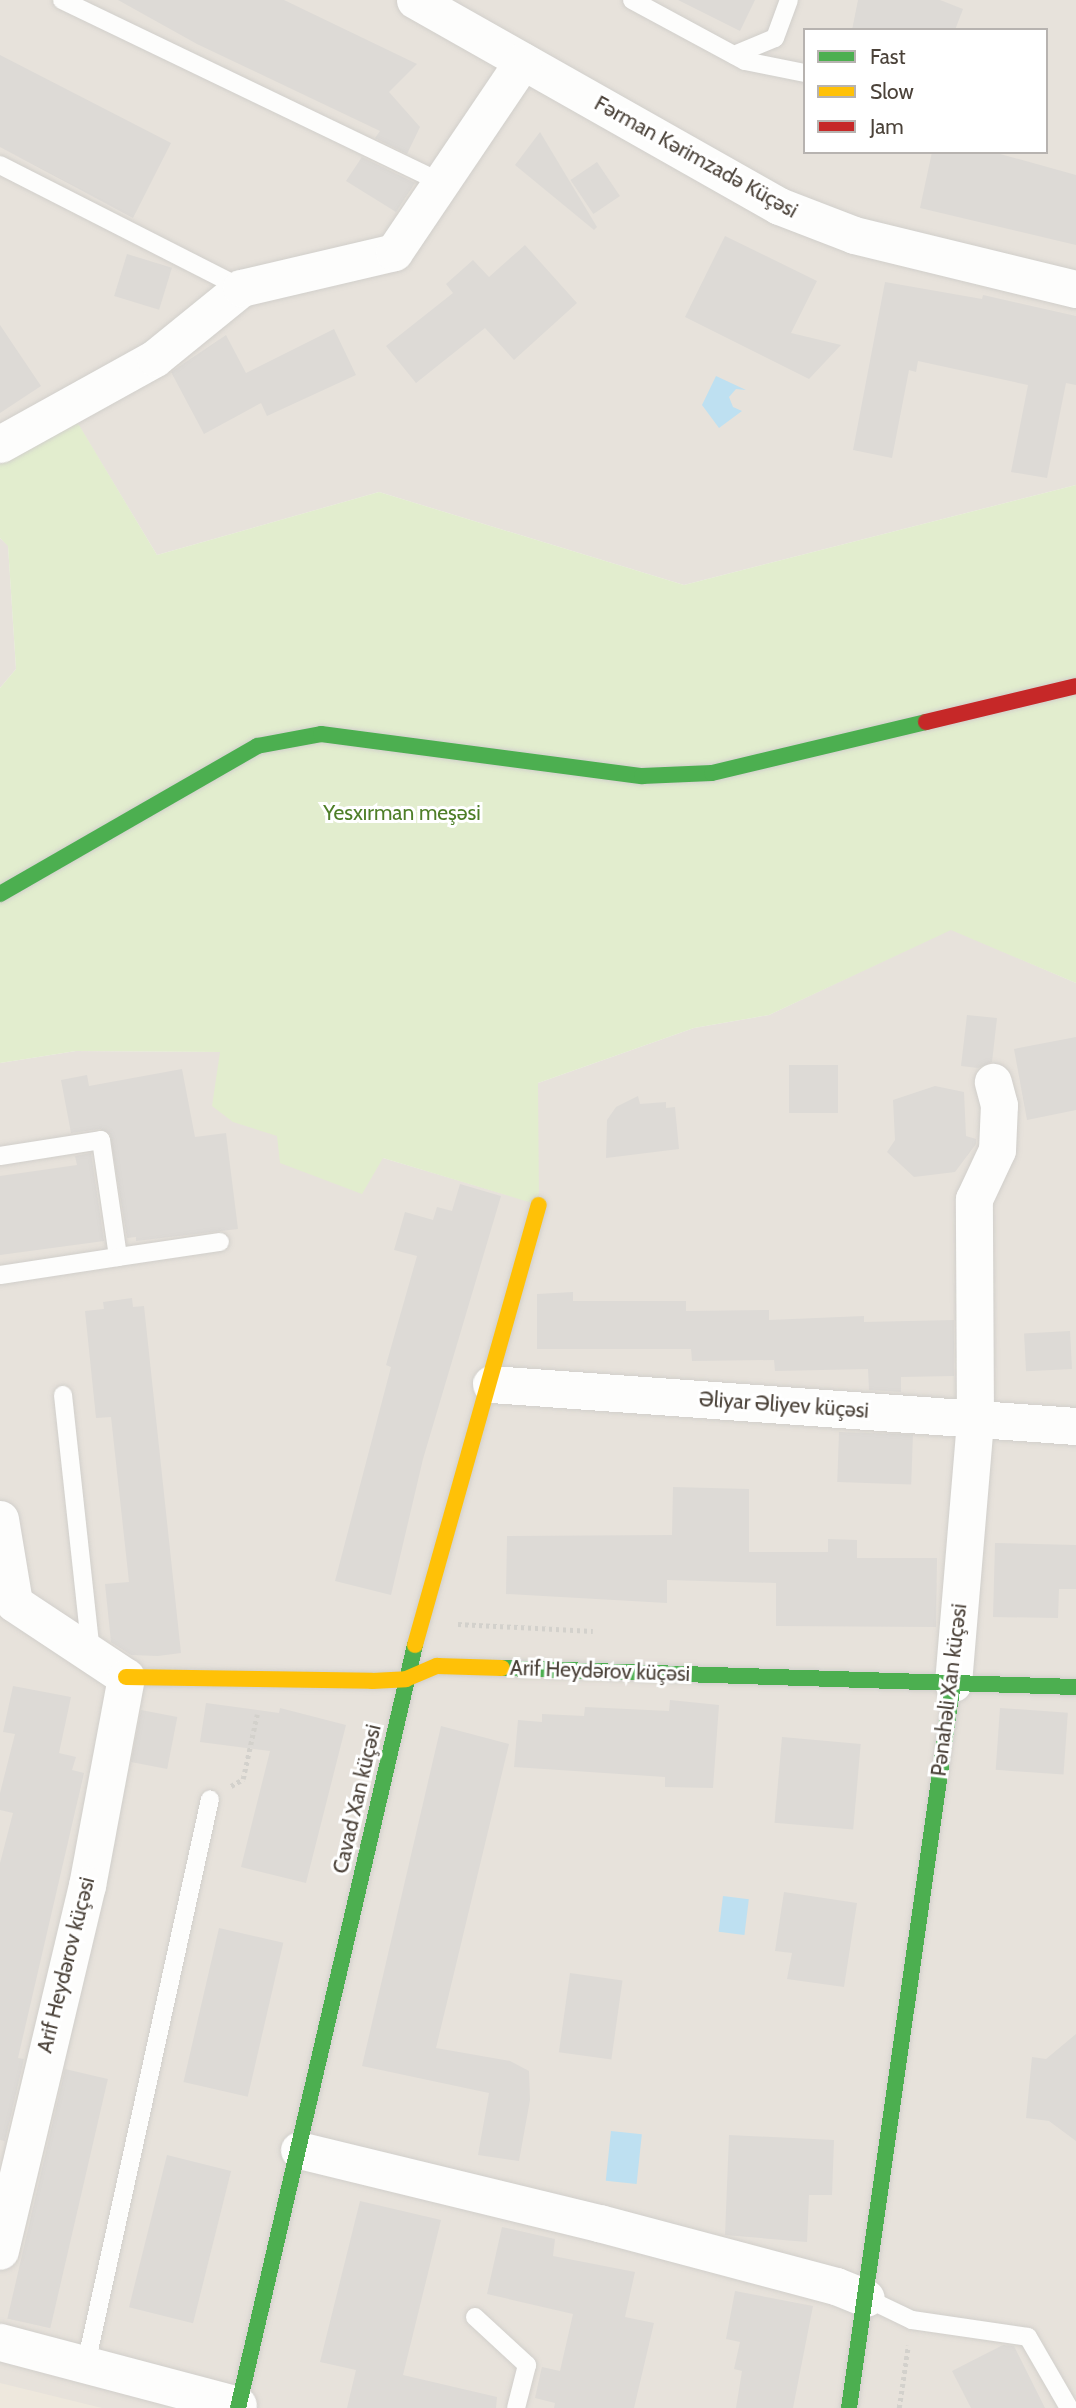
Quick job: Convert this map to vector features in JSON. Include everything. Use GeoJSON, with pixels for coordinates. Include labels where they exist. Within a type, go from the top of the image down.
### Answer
{"type":"FeatureCollection","features":[{"type":"Feature","properties":{"kind":"street","name":"Fərman Kərimzadə Küçəsi"},"geometry":{"type":"LineString","coordinates":[[415,0],[779,206],[854,235],[1076,289]]}},
{"type":"Feature","properties":{"kind":"street"},"geometry":{"type":"LineString","coordinates":[[0,444],[155,358],[212,316],[241,288],[394,252],[523,61]]}},
{"type":"Feature","properties":{"kind":"street"},"geometry":{"type":"LineString","coordinates":[[0,894],[257,746],[321,734],[642,776],[712,773],[1076,686]]}},
{"type":"Feature","properties":{"kind":"street","name":"Pənahəli Xan küçəsi"},"geometry":{"type":"LineString","coordinates":[[849,2408],[953,1683],[975,1419],[974,1199],[997,1150],[999,1105],[993,1082]]}},
{"type":"Feature","properties":{"kind":"street","name":"Cavad Xan küçəsi"},"geometry":{"type":"LineString","coordinates":[[238,2407],[407,1679],[539,1205]]}},
{"type":"Feature","properties":{"kind":"street","name":"Əliyar Əliyev küçəsi"},"geometry":{"type":"LineString","coordinates":[[491,1384],[1076,1426]]}},
{"type":"Feature","properties":{"kind":"street"},"geometry":{"type":"LineString","coordinates":[[0,1518],[7,1605],[91,1653],[126,1677]]}},
{"type":"Feature","properties":{"kind":"street","name":"Arif Heydərov küçəsi"},"geometry":{"type":"LineString","coordinates":[[0,2251],[53,2013],[87,1885],[126,1677],[265,1681],[407,1679],[437,1666],[1076,1687]]}},
{"type":"Feature","properties":{"kind":"street"},"geometry":{"type":"LineString","coordinates":[[299,2150],[599,2223],[836,2286],[866,2298]]}},
{"type":"Feature","properties":{"kind":"street"},"geometry":{"type":"LineString","coordinates":[[0,2342],[238,2407]]}},
{"type":"Feature","properties":{"kind":"lane"},"geometry":{"type":"LineString","coordinates":[[62,0],[442,183]]}},
{"type":"Feature","properties":{"kind":"lane"},"geometry":{"type":"LineString","coordinates":[[632,0],[734,55],[803,73]]}},
{"type":"Feature","properties":{"kind":"lane"},"geometry":{"type":"LineString","coordinates":[[734,55],[775,38],[789,0]]}},
{"type":"Feature","properties":{"kind":"lane"},"geometry":{"type":"LineString","coordinates":[[0,165],[241,288]]}},
{"type":"Feature","properties":{"kind":"lane"},"geometry":{"type":"LineString","coordinates":[[0,1156],[101,1140],[118,1257]]}},
{"type":"Feature","properties":{"kind":"lane"},"geometry":{"type":"LineString","coordinates":[[0,1275],[220,1242]]}},
{"type":"Feature","properties":{"kind":"lane"},"geometry":{"type":"LineString","coordinates":[[63,1395],[91,1653]]}},
{"type":"Feature","properties":{"kind":"lane"},"geometry":{"type":"LineString","coordinates":[[86,2364],[210,1799]]}},
{"type":"Feature","properties":{"kind":"lane"},"geometry":{"type":"LineString","coordinates":[[866,2298],[912,2320],[1028,2337],[1069,2408]]}},
{"type":"Feature","properties":{"kind":"lane"},"geometry":{"type":"LineString","coordinates":[[475,2318],[527,2365],[516,2408]]}},
{"type":"Feature","properties":{"kind":"path"},"geometry":{"type":"LineString","coordinates":[[210,1799],[243,1779],[265,1681]]}},
{"type":"Feature","properties":{"kind":"path"},"geometry":{"type":"LineString","coordinates":[[899,2408],[912,2320]]}},
{"type":"Feature","properties":{"kind":"shaded area"},"geometry":{"type":"Polygon","coordinates":[[[0,0],[1076,0],[1076,485],[684,585],[379,492],[157,555],[76,421],[0,464],[0,0]]]}},
{"type":"Feature","properties":{"kind":"shaded area"},"geometry":{"type":"Polygon","coordinates":[[[0,538],[8,545],[16,669],[0,688],[0,538]]]}},
{"type":"Feature","properties":{"kind":"shaded area"},"geometry":{"type":"Polygon","coordinates":[[[951,929],[1076,983],[1076,2408],[0,2408],[0,1063],[76,1051],[221,1052],[383,1158],[538,1204],[538,1083],[694,1028],[769,1015],[951,929]]]}},
{"type":"Feature","properties":{"kind":"shaded area"},"geometry":{"type":"Polygon","coordinates":[[[0,2383],[102,2408],[0,2408],[0,2383]]]}},
{"type":"Feature","properties":{"kind":"green space","name":"Yesxırman meşəsi"},"geometry":{"type":"Polygon","coordinates":[[[76,420],[157,555],[379,492],[684,585],[1076,485],[1076,983],[951,930],[769,1015],[694,1028],[538,1083],[539,1205],[383,1158],[362,1194],[280,1163],[277,1136],[233,1122],[212,1106],[220,1052],[76,1051],[0,1063],[0,688],[16,669],[8,546],[0,538],[0,464],[76,420]]]}},
{"type":"Feature","properties":{"kind":"water"},"geometry":{"type":"Polygon","coordinates":[[[716,376],[746,390],[736,389],[729,397],[733,407],[742,411],[719,428],[702,405],[716,376]]]}},
{"type":"Feature","properties":{"kind":"water"},"geometry":{"type":"Polygon","coordinates":[[[723,1896],[749,1899],[744,1935],[719,1932],[723,1896]]]}},
{"type":"Feature","properties":{"kind":"water"},"geometry":{"type":"Polygon","coordinates":[[[611,2131],[642,2134],[637,2184],[606,2181],[611,2131]]]}},
{"type":"Feature","properties":{"kind":"building"},"geometry":{"type":"Polygon","coordinates":[[[118,0],[284,0],[417,64],[389,92],[420,127],[407,154],[375,138],[380,131],[197,44],[118,0]]]}},
{"type":"Feature","properties":{"kind":"building"},"geometry":{"type":"Polygon","coordinates":[[[678,0],[755,0],[740,31],[678,0]]]}},
{"type":"Feature","properties":{"kind":"building"},"geometry":{"type":"Polygon","coordinates":[[[858,0],[940,0],[963,9],[956,28],[852,28],[858,0]]]}},
{"type":"Feature","properties":{"kind":"building"},"geometry":{"type":"Polygon","coordinates":[[[0,55],[171,143],[133,218],[0,147],[0,55]]]}},
{"type":"Feature","properties":{"kind":"building"},"geometry":{"type":"Polygon","coordinates":[[[540,132],[597,227],[594,230],[515,165],[540,132]]]}},
{"type":"Feature","properties":{"kind":"building"},"geometry":{"type":"Polygon","coordinates":[[[932,154],[1000,154],[1076,175],[1076,245],[920,208],[932,154]]]}},
{"type":"Feature","properties":{"kind":"building"},"geometry":{"type":"Polygon","coordinates":[[[362,157],[415,183],[396,212],[346,181],[362,157]]]}},
{"type":"Feature","properties":{"kind":"building"},"geometry":{"type":"Polygon","coordinates":[[[597,162],[620,196],[593,214],[570,180],[597,162]]]}},
{"type":"Feature","properties":{"kind":"building"},"geometry":{"type":"Polygon","coordinates":[[[725,236],[817,281],[791,333],[841,345],[809,379],[685,317],[725,236]]]}},
{"type":"Feature","properties":{"kind":"building"},"geometry":{"type":"Polygon","coordinates":[[[525,245],[577,303],[514,360],[485,328],[416,383],[386,346],[453,293],[446,284],[473,260],[489,277],[525,245]]]}},
{"type":"Feature","properties":{"kind":"building"},"geometry":{"type":"Polygon","coordinates":[[[127,254],[172,268],[159,310],[114,296],[127,254]]]}},
{"type":"Feature","properties":{"kind":"building"},"geometry":{"type":"Polygon","coordinates":[[[885,282],[982,299],[983,295],[1076,316],[1076,385],[1066,383],[1047,478],[1011,472],[1028,385],[918,361],[916,372],[909,370],[892,458],[853,450],[885,282]]]}},
{"type":"Feature","properties":{"kind":"building"},"geometry":{"type":"Polygon","coordinates":[[[0,325],[41,386],[0,413],[0,325]]]}},
{"type":"Feature","properties":{"kind":"building"},"geometry":{"type":"Polygon","coordinates":[[[334,329],[356,375],[267,416],[261,403],[204,434],[171,372],[226,335],[246,373],[334,329]]]}},
{"type":"Feature","properties":{"kind":"building"},"geometry":{"type":"Polygon","coordinates":[[[967,1015],[997,1018],[992,1062],[978,1068],[961,1066],[967,1015]]]}},
{"type":"Feature","properties":{"kind":"building"},"geometry":{"type":"Polygon","coordinates":[[[1076,1037],[1076,1110],[1027,1120],[1014,1049],[1076,1037]]]}},
{"type":"Feature","properties":{"kind":"building"},"geometry":{"type":"Polygon","coordinates":[[[789,1065],[838,1065],[838,1113],[789,1113],[789,1065]]]}},
{"type":"Feature","properties":{"kind":"building"},"geometry":{"type":"Polygon","coordinates":[[[182,1069],[195,1137],[226,1133],[238,1229],[136,1241],[136,1237],[127,1238],[110,1134],[100,1129],[71,1133],[61,1080],[87,1075],[89,1086],[182,1069]]]}},
{"type":"Feature","properties":{"kind":"building"},"geometry":{"type":"Polygon","coordinates":[[[935,1086],[964,1092],[966,1136],[976,1139],[976,1144],[955,1172],[914,1177],[887,1152],[895,1140],[893,1100],[935,1086]]]}},
{"type":"Feature","properties":{"kind":"building"},"geometry":{"type":"Polygon","coordinates":[[[638,1096],[640,1104],[666,1102],[666,1108],[675,1107],[679,1149],[606,1158],[607,1120],[616,1107],[638,1096]]]}},
{"type":"Feature","properties":{"kind":"building"},"geometry":{"type":"Polygon","coordinates":[[[91,1153],[104,1241],[0,1255],[0,1176],[77,1165],[75,1156],[91,1153]]]}},
{"type":"Feature","properties":{"kind":"building"},"geometry":{"type":"Polygon","coordinates":[[[460,1184],[501,1196],[423,1459],[391,1595],[335,1581],[391,1367],[386,1365],[417,1256],[394,1250],[405,1212],[433,1220],[437,1207],[452,1211],[460,1184]]]}},
{"type":"Feature","properties":{"kind":"building"},"geometry":{"type":"Polygon","coordinates":[[[573,1292],[573,1301],[686,1301],[686,1311],[769,1310],[769,1320],[864,1316],[864,1322],[954,1320],[954,1376],[901,1377],[901,1392],[869,1390],[868,1369],[775,1371],[774,1360],[692,1361],[691,1349],[537,1349],[537,1294],[573,1292]]]}},
{"type":"Feature","properties":{"kind":"building"},"geometry":{"type":"Polygon","coordinates":[[[132,1298],[133,1307],[144,1306],[181,1653],[158,1656],[131,1655],[111,1642],[105,1584],[129,1582],[111,1417],[96,1418],[85,1311],[104,1309],[103,1302],[132,1298]]]}},
{"type":"Feature","properties":{"kind":"building"},"geometry":{"type":"Polygon","coordinates":[[[1070,1331],[1072,1369],[1026,1371],[1024,1333],[1070,1331]]]}},
{"type":"Feature","properties":{"kind":"building"},"geometry":{"type":"Polygon","coordinates":[[[839,1432],[913,1435],[911,1485],[837,1482],[839,1432]]]}},
{"type":"Feature","properties":{"kind":"building"},"geometry":{"type":"Polygon","coordinates":[[[673,1487],[749,1489],[749,1552],[828,1552],[828,1539],[857,1540],[857,1558],[937,1558],[936,1627],[776,1626],[776,1583],[667,1580],[667,1603],[506,1594],[507,1536],[672,1535],[673,1487]]]}},
{"type":"Feature","properties":{"kind":"building"},"geometry":{"type":"Polygon","coordinates":[[[995,1543],[1076,1545],[1076,1589],[1059,1589],[1058,1618],[993,1617],[995,1543]]]}},
{"type":"Feature","properties":{"kind":"building"},"geometry":{"type":"Polygon","coordinates":[[[13,1686],[71,1697],[59,1753],[76,1757],[72,1770],[84,1773],[18,2058],[24,2059],[5,2141],[0,2140],[0,1863],[13,1813],[0,1810],[0,1793],[15,1734],[3,1732],[13,1686]]]}},
{"type":"Feature","properties":{"kind":"building"},"geometry":{"type":"Polygon","coordinates":[[[670,1700],[719,1705],[713,1788],[665,1787],[665,1777],[514,1767],[518,1720],[542,1722],[542,1714],[584,1716],[585,1707],[669,1711],[670,1700]]]}},
{"type":"Feature","properties":{"kind":"building"},"geometry":{"type":"Polygon","coordinates":[[[206,1703],[279,1713],[280,1708],[346,1725],[306,1883],[241,1867],[270,1751],[200,1742],[206,1703]]]}},
{"type":"Feature","properties":{"kind":"building"},"geometry":{"type":"Polygon","coordinates":[[[1000,1708],[1068,1713],[1064,1775],[996,1770],[1000,1708]]]}},
{"type":"Feature","properties":{"kind":"building"},"geometry":{"type":"Polygon","coordinates":[[[141,1710],[177,1717],[167,1769],[131,1762],[141,1710]]]}},
{"type":"Feature","properties":{"kind":"building"},"geometry":{"type":"Polygon","coordinates":[[[441,1726],[509,1744],[436,2048],[510,2061],[529,2071],[530,2100],[519,2161],[478,2155],[489,2093],[362,2066],[441,1726]]]}},
{"type":"Feature","properties":{"kind":"building"},"geometry":{"type":"Polygon","coordinates":[[[782,1737],[861,1744],[853,1830],[775,1823],[782,1737]]]}},
{"type":"Feature","properties":{"kind":"building"},"geometry":{"type":"Polygon","coordinates":[[[784,1892],[857,1903],[844,1987],[787,1979],[792,1953],[775,1951],[784,1892]]]}},
{"type":"Feature","properties":{"kind":"building"},"geometry":{"type":"Polygon","coordinates":[[[219,1928],[283,1943],[248,2097],[183,2082],[219,1928]]]}},
{"type":"Feature","properties":{"kind":"building"},"geometry":{"type":"Polygon","coordinates":[[[570,1973],[622,1980],[611,2060],[559,2052],[570,1973]]]}},
{"type":"Feature","properties":{"kind":"building"},"geometry":{"type":"Polygon","coordinates":[[[1076,2034],[1076,2141],[1049,2121],[1026,2118],[1032,2057],[1046,2059],[1076,2034]]]}},
{"type":"Feature","properties":{"kind":"building"},"geometry":{"type":"Polygon","coordinates":[[[65,2069],[108,2079],[50,2328],[7,2318],[65,2069]]]}},
{"type":"Feature","properties":{"kind":"building"},"geometry":{"type":"Polygon","coordinates":[[[729,2135],[834,2140],[832,2195],[809,2195],[807,2242],[725,2235],[729,2135]]]}},
{"type":"Feature","properties":{"kind":"building"},"geometry":{"type":"Polygon","coordinates":[[[167,2155],[231,2171],[193,2323],[129,2307],[167,2155]]]}},
{"type":"Feature","properties":{"kind":"building"},"geometry":{"type":"Polygon","coordinates":[[[360,2201],[441,2220],[403,2375],[497,2397],[496,2408],[347,2408],[356,2370],[320,2362],[360,2201]]]}},
{"type":"Feature","properties":{"kind":"building"},"geometry":{"type":"Polygon","coordinates":[[[502,2227],[555,2239],[553,2256],[635,2272],[625,2317],[654,2323],[634,2408],[554,2408],[555,2403],[535,2398],[542,2367],[560,2371],[573,2314],[487,2294],[502,2227]]]}},
{"type":"Feature","properties":{"kind":"building"},"geometry":{"type":"Polygon","coordinates":[[[735,2291],[813,2306],[793,2408],[736,2408],[742,2371],[734,2369],[740,2342],[726,2339],[735,2291]]]}},
{"type":"Feature","properties":{"kind":"building"},"geometry":{"type":"Polygon","coordinates":[[[1003,2345],[1014,2346],[1045,2408],[971,2408],[952,2371],[1003,2345]]]}},
{"type":"Feature","properties":{"kind":"traffic: fast"},"geometry":{"type":"LineString","coordinates":[[0,894],[257,746],[321,734],[642,776],[712,773],[926,722]]}},
{"type":"Feature","properties":{"kind":"traffic: fast"},"geometry":{"type":"LineString","coordinates":[[238,2408],[415,1645]]}},
{"type":"Feature","properties":{"kind":"traffic: fast"},"geometry":{"type":"LineString","coordinates":[[502,1668],[1076,1687]]}},
{"type":"Feature","properties":{"kind":"traffic: fast"},"geometry":{"type":"LineString","coordinates":[[849,2408],[953,1683]]}},
{"type":"Feature","properties":{"kind":"traffic: slow"},"geometry":{"type":"LineString","coordinates":[[415,1645],[539,1205]]}},
{"type":"Feature","properties":{"kind":"traffic: slow"},"geometry":{"type":"LineString","coordinates":[[126,1677],[372,1681],[406,1679],[437,1666],[502,1668]]}},
{"type":"Feature","properties":{"kind":"traffic: jam"},"geometry":{"type":"LineString","coordinates":[[926,722],[1076,686]]}}]}
